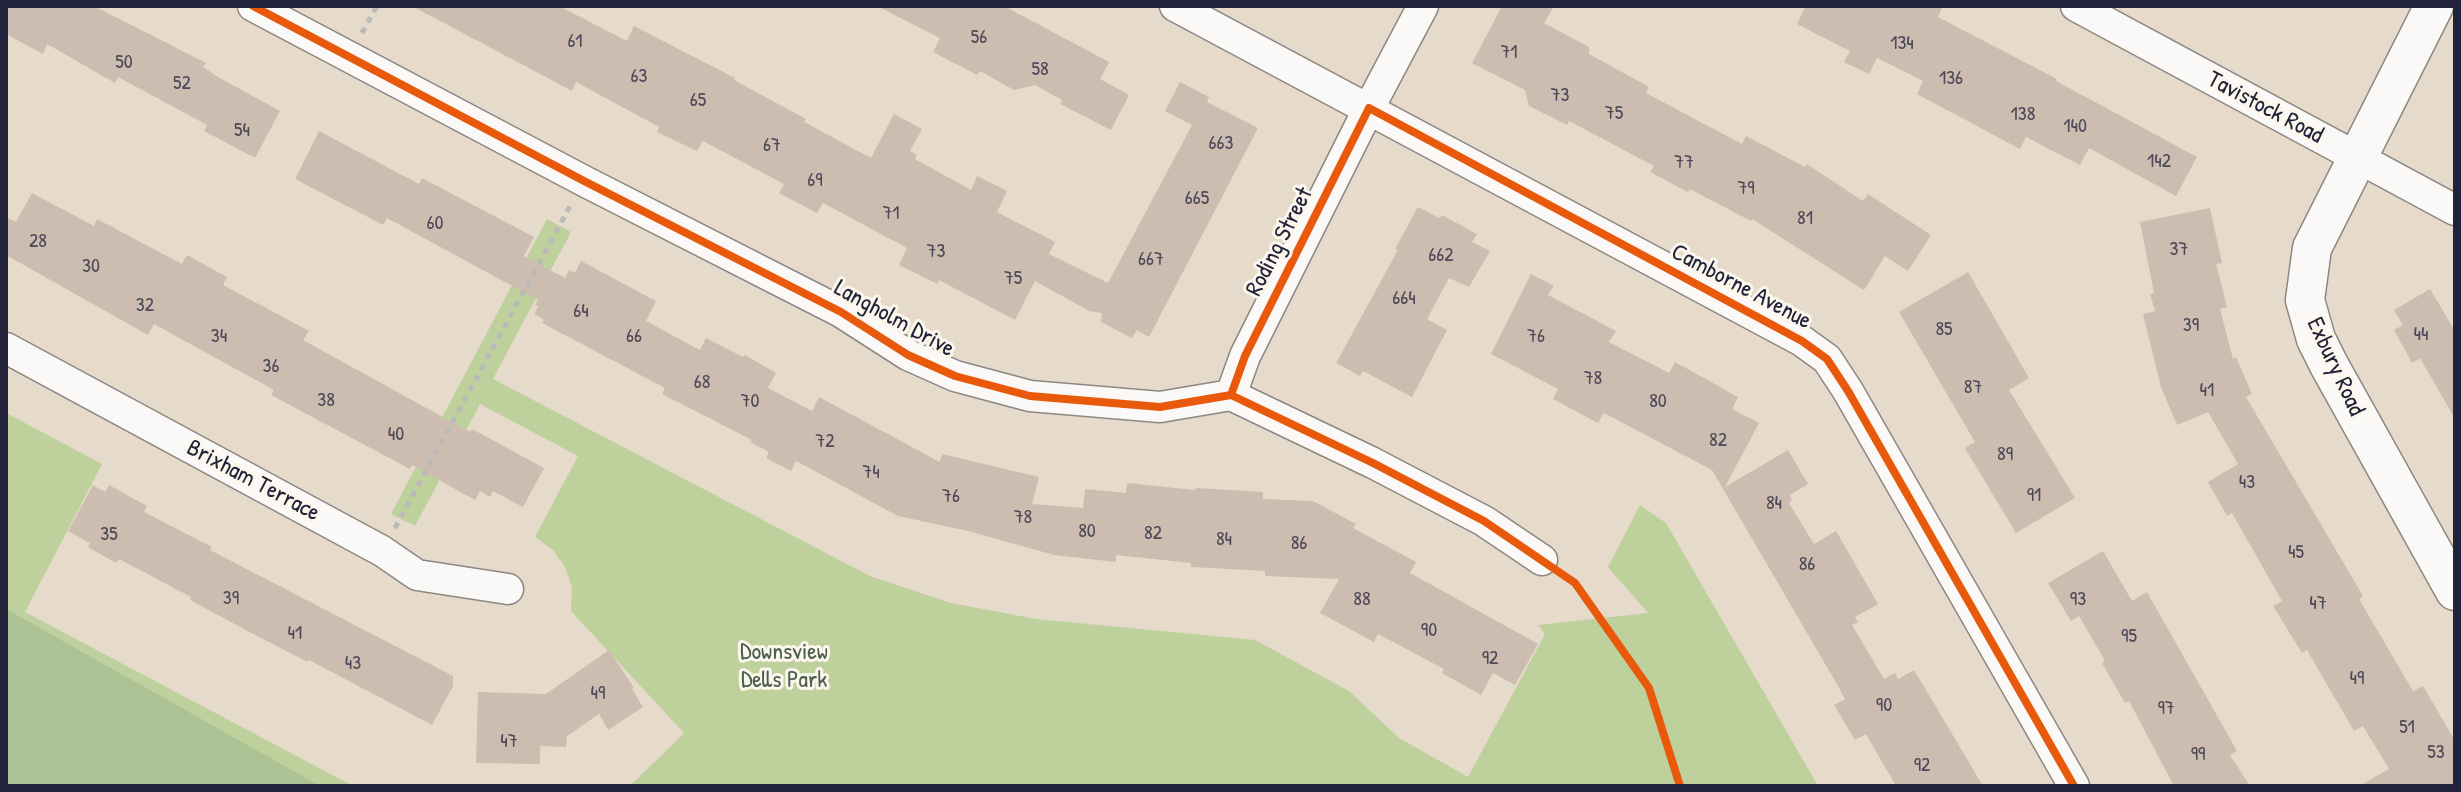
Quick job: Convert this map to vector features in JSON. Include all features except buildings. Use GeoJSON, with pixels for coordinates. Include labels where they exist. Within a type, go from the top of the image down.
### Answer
{"type":"FeatureCollection","features":[{"type":"Feature","properties":{"kind":"street","name":"Langholm Drive"},"geometry":{"type":"LineString","coordinates":[[253,6],[584,181],[841,312],[908,355],[955,376],[1030,396],[1160,407],[1231,395]]}},
{"type":"Feature","properties":{"kind":"street","name":"Camborne Avenue"},"geometry":{"type":"LineString","coordinates":[[1175,6],[1802,341],[1827,359],[2074,786]]}},
{"type":"Feature","properties":{"kind":"street","name":"Roding Street"},"geometry":{"type":"LineString","coordinates":[[1231,395],[1245,356],[1423,6]]}},
{"type":"Feature","properties":{"kind":"street","name":"Tavistock Road"},"geometry":{"type":"LineString","coordinates":[[2076,6],[2455,210]]}},
{"type":"Feature","properties":{"kind":"street","name":"Exbury Road"},"geometry":{"type":"LineString","coordinates":[[2434,6],[2312,248],[2305,300],[2316,339],[2329,365],[2455,591]]}},
{"type":"Feature","properties":{"kind":"street","name":"Brixham Terrace"},"geometry":{"type":"LineString","coordinates":[[6,348],[382,551],[417,575],[508,589]]}},
{"type":"Feature","properties":{"kind":"street"},"geometry":{"type":"LineString","coordinates":[[1231,395],[1373,463],[1484,521],[1542,560]]}},
{"type":"Feature","properties":{"kind":"path"},"geometry":{"type":"LineString","coordinates":[[382,551],[584,181]]}},
{"type":"Feature","properties":{"kind":"green space","name":"Downsview Dells Park"},"geometry":{"type":"Polygon","coordinates":[[[547,219],[571,232],[493,379],[870,576],[951,603],[1036,619],[1255,640],[1349,691],[1399,738],[1468,777],[1545,634],[1538,625],[1648,613],[1608,567],[1640,505],[1666,523],[1818,786],[630,786],[684,733],[571,611],[572,587],[565,567],[553,550],[535,537],[578,456],[480,404],[415,526],[391,514],[547,219]]]}},
{"type":"Feature","properties":{"kind":"green space"},"geometry":{"type":"Polygon","coordinates":[[[6,413],[102,464],[25,612],[353,786],[6,786],[6,413]]]}},
{"type":"Feature","properties":{"kind":"green space"},"geometry":{"type":"Polygon","coordinates":[[[6,609],[320,786],[6,786],[6,609]]]}},
{"type":"Feature","properties":{"kind":"cycle path"},"geometry":{"type":"LineString","coordinates":[[253,6],[584,181],[841,312],[908,355],[955,376],[1030,396],[1160,407],[1231,395],[1373,463],[1484,521],[1575,583],[1649,688],[1680,786]]}},
{"type":"Feature","properties":{"kind":"cycle path"},"geometry":{"type":"LineString","coordinates":[[1231,395],[1245,356],[1369,108],[1802,341],[1827,359],[2074,786]]}}]}
